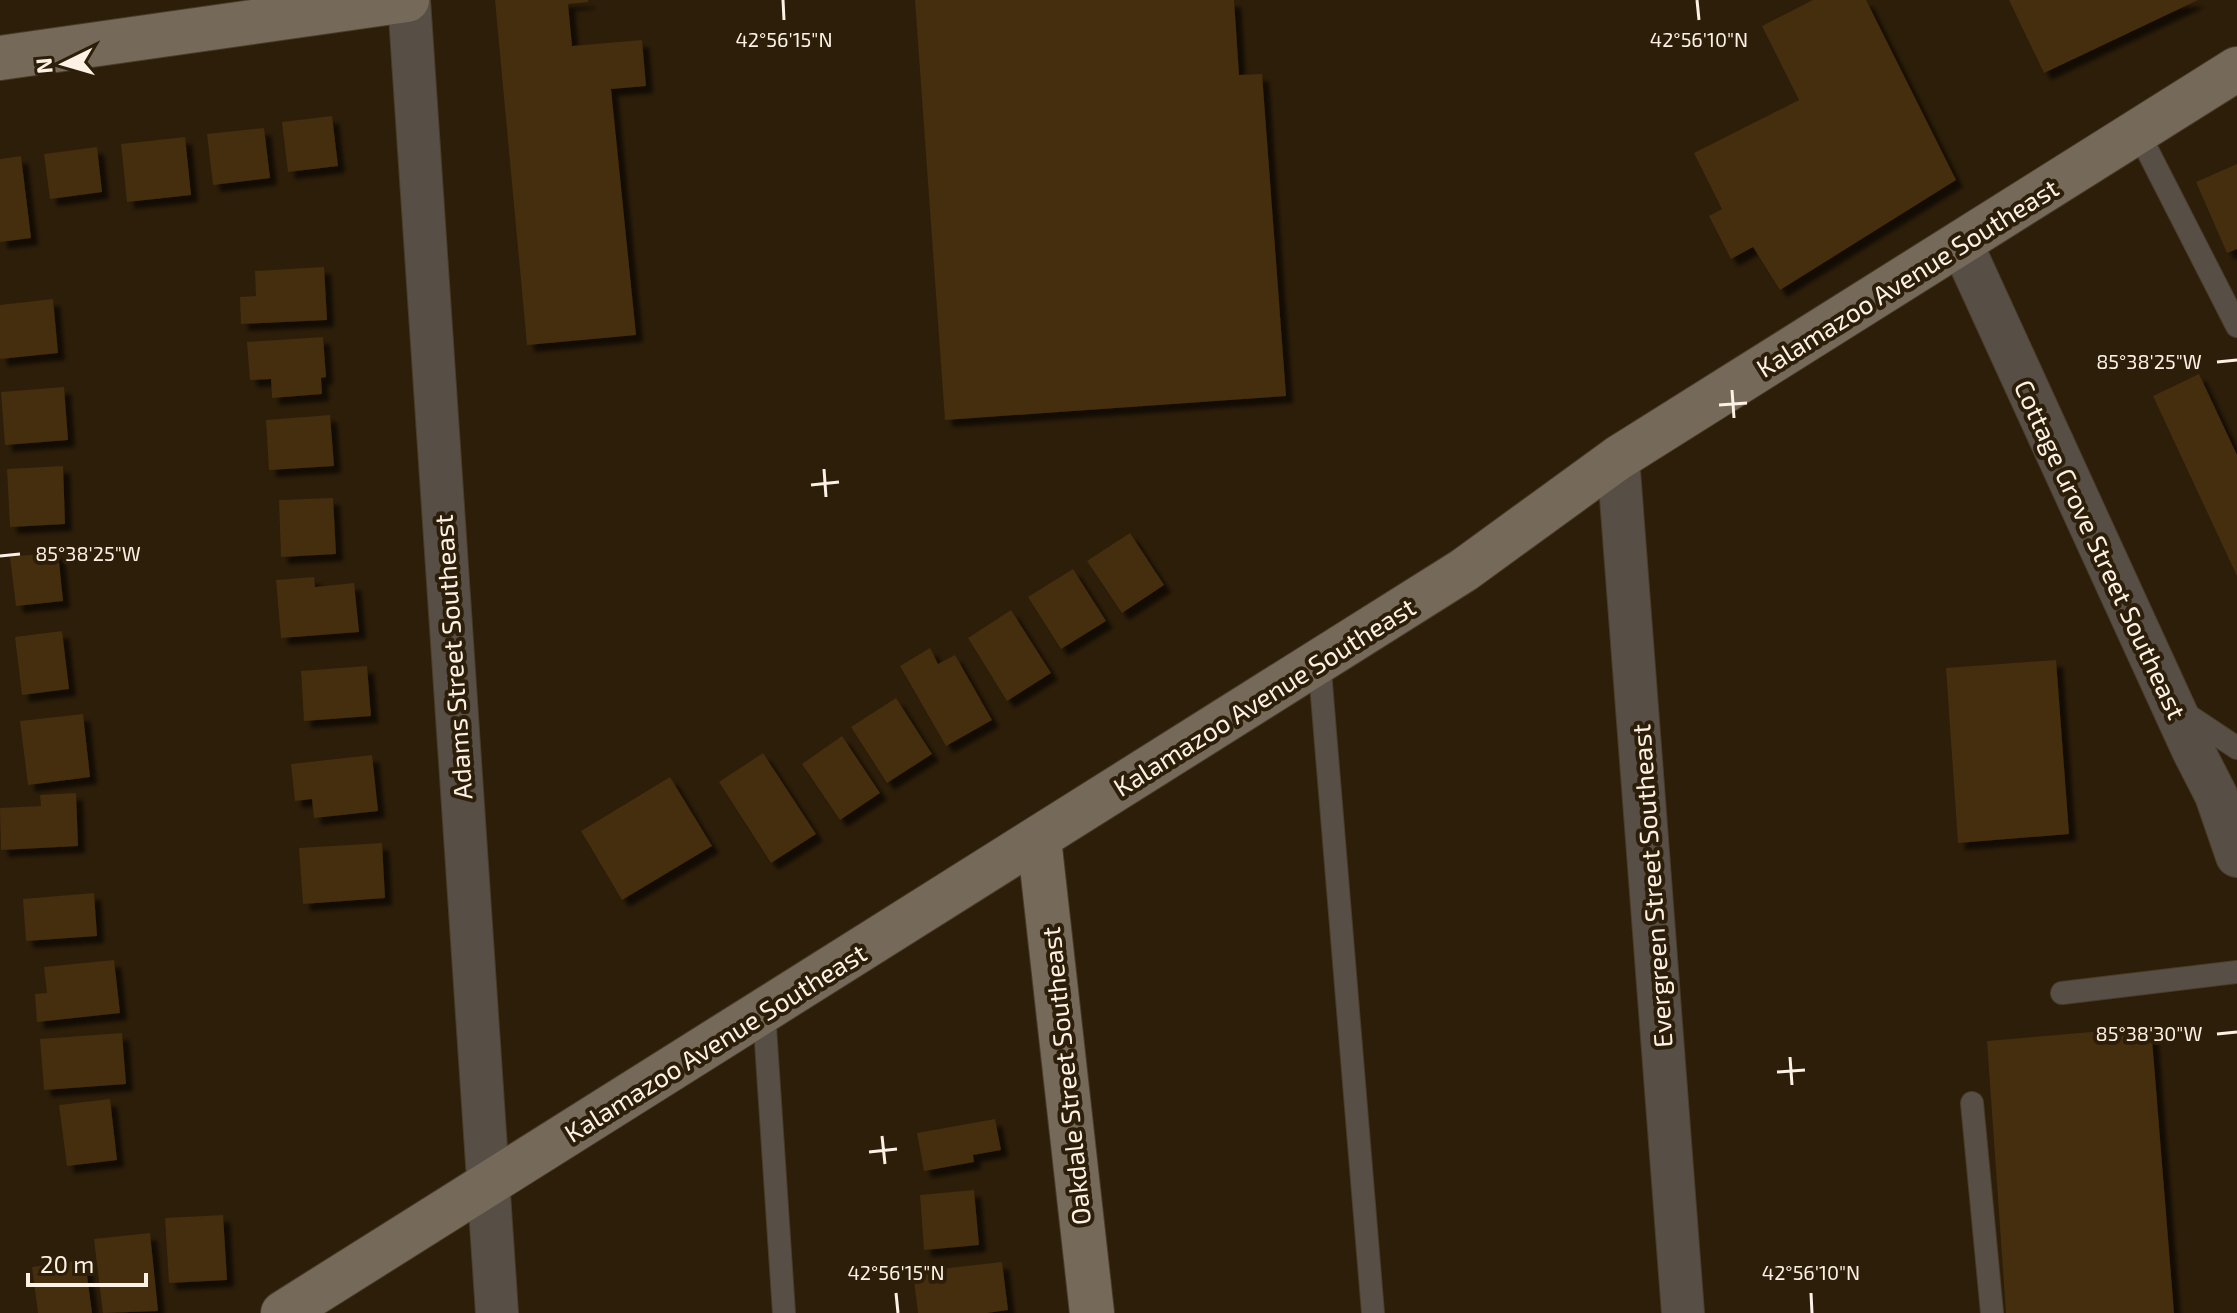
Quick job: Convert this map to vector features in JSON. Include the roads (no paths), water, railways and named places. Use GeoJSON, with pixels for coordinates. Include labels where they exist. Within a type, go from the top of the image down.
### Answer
{"type":"FeatureCollection","features":[{"type":"Feature","properties":{"kind":"main road"},"geometry":{"type":"LineString","coordinates":[[0,58],[408,0]]}},
{"type":"Feature","properties":{"kind":"main road","name":"Kalamazoo Avenue Southeast"},"geometry":{"type":"LineString","coordinates":[[283,1313],[1464,570],[1618,458],[2237,69]]}},
{"type":"Feature","properties":{"kind":"main road","name":"Oakdale Street Southeast"},"geometry":{"type":"LineString","coordinates":[[1039,839],[1092,1313]]}},
{"type":"Feature","properties":{"kind":"street","name":"Adams Street Southeast"},"geometry":{"type":"LineString","coordinates":[[408,0],[497,1313]]}},
{"type":"Feature","properties":{"kind":"street","name":"Cottage Grove Street Southeast"},"geometry":{"type":"LineString","coordinates":[[1961,243],[2216,795],[2237,856]]}},
{"type":"Feature","properties":{"kind":"street","name":"Evergreen Street Southeast"},"geometry":{"type":"LineString","coordinates":[[1618,458],[1683,1313]]}},
{"type":"Feature","properties":{"kind":"lane"},"geometry":{"type":"LineString","coordinates":[[2138,132],[2237,326]]}},
{"type":"Feature","properties":{"kind":"lane"},"geometry":{"type":"LineString","coordinates":[[1319,659],[1373,1313]]}},
{"type":"Feature","properties":{"kind":"lane"},"geometry":{"type":"LineString","coordinates":[[2172,704],[2237,748]]}},
{"type":"Feature","properties":{"kind":"lane"},"geometry":{"type":"LineString","coordinates":[[2062,993],[2237,972]]}},
{"type":"Feature","properties":{"kind":"lane"},"geometry":{"type":"LineString","coordinates":[[764,1012],[784,1313]]}},
{"type":"Feature","properties":{"kind":"lane"},"geometry":{"type":"LineString","coordinates":[[1972,1103],[1992,1313]]}}]}
